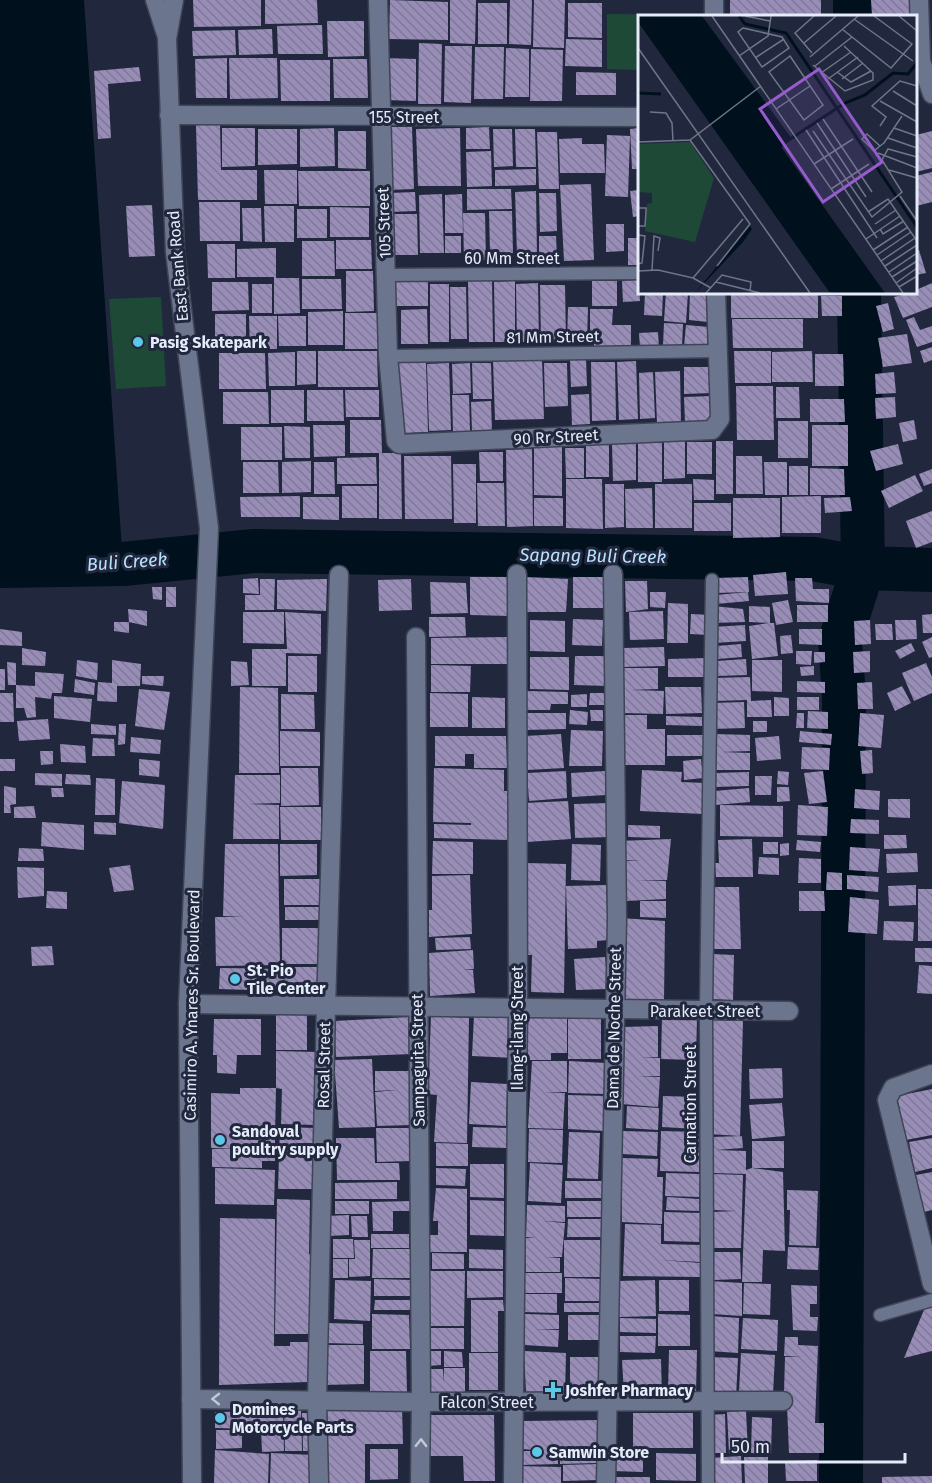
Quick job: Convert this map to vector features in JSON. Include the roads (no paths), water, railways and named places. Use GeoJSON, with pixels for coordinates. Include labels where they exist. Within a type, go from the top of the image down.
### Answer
{"type":"FeatureCollection","features":[{"type":"Feature","properties":{"kind":"street","name":"East Bank Road"},"geometry":{"type":"LineString","coordinates":[[155,0],[167,39]]}},
{"type":"Feature","properties":{"kind":"street","name":"East Bank Road"},"geometry":{"type":"LineString","coordinates":[[174,0],[167,39],[175,252],[209,528]]}},
{"type":"Feature","properties":{"kind":"street","name":"105 Street"},"geometry":{"type":"LineString","coordinates":[[378,0],[388,356],[393,437],[399,444]]}},
{"type":"Feature","properties":{"kind":"street"},"geometry":{"type":"LineString","coordinates":[[919,0],[932,94]]}},
{"type":"Feature","properties":{"kind":"street","name":"155 Street"},"geometry":{"type":"LineString","coordinates":[[169,115],[638,117]]}},
{"type":"Feature","properties":{"kind":"street"},"geometry":{"type":"LineString","coordinates":[[716,294],[718,351]]}},
{"type":"Feature","properties":{"kind":"street","name":"90 Rr Street"},"geometry":{"type":"LineString","coordinates":[[399,444],[712,430],[720,419],[718,351]]}},
{"type":"Feature","properties":{"kind":"street","name":"Casimiro A. Ynares Sr. Boulevard"},"geometry":{"type":"LineString","coordinates":[[192,1483],[188,1004],[209,528]]}},
{"type":"Feature","properties":{"kind":"street","name":"Ilang-ilang Street"},"geometry":{"type":"LineString","coordinates":[[513,1483],[518,1009],[517,574]]}},
{"type":"Feature","properties":{"kind":"street","name":"Dama de Noche Street"},"geometry":{"type":"LineString","coordinates":[[606,1483],[617,919],[613,574]]}},
{"type":"Feature","properties":{"kind":"street","name":"Rosal Street"},"geometry":{"type":"LineString","coordinates":[[319,1483],[317,1401],[339,575]]}},
{"type":"Feature","properties":{"kind":"street","name":"Sampaguita Street"},"geometry":{"type":"LineString","coordinates":[[416,637],[420,1483]]}},
{"type":"Feature","properties":{"kind":"street","name":"Parakeet Street"},"geometry":{"type":"LineString","coordinates":[[188,1004],[614,1011],[789,1011]]}},
{"type":"Feature","properties":{"kind":"street"},"geometry":{"type":"LineString","coordinates":[[932,1074],[893,1088],[887,1100],[932,1284]]}},
{"type":"Feature","properties":{"kind":"street","name":"Falcon Street"},"geometry":{"type":"LineString","coordinates":[[191,1399],[421,1402],[783,1401]]}},
{"type":"Feature","properties":{"kind":"lane","name":"60 Mm Street"},"geometry":{"type":"LineString","coordinates":[[385,275],[638,273]]}},
{"type":"Feature","properties":{"kind":"lane","name":"81 Mm Street"},"geometry":{"type":"LineString","coordinates":[[388,356],[718,351]]}},
{"type":"Feature","properties":{"kind":"lane","name":"Carnation Street"},"geometry":{"type":"LineString","coordinates":[[708,1483],[706,1010],[712,580]]}},
{"type":"Feature","properties":{"kind":"lane"},"geometry":{"type":"LineString","coordinates":[[880,1315],[932,1300]]}},
{"type":"Feature","properties":{"kind":"water"},"geometry":{"type":"Polygon","coordinates":[[[0,0],[84,0],[123,564],[0,566],[0,0]]]}},
{"type":"Feature","properties":{"kind":"waterway"},"geometry":{"type":"LineString","coordinates":[[855,0],[855,15]]}},
{"type":"Feature","properties":{"kind":"waterway"},"geometry":{"type":"LineString","coordinates":[[841,1483],[844,696],[840,641],[863,568],[859,294]]}},
{"type":"Feature","properties":{"kind":"waterway","name":"Sapang Buli Creek"},"geometry":{"type":"LineString","coordinates":[[0,566],[123,564],[254,551],[813,559],[863,568],[932,570]]}},
{"type":"Feature","properties":{"kind":"place","name":"Pasig Skatepark"},"geometry":{"type":"Point","coordinates":[138,342]}},
{"type":"Feature","properties":{"kind":"place","name":"St. Pio Tile Center"},"geometry":{"type":"Point","coordinates":[235,979]}},
{"type":"Feature","properties":{"kind":"place","name":"Sandoval poultry supply"},"geometry":{"type":"Point","coordinates":[220,1140]}},
{"type":"Feature","properties":{"kind":"place","name":"Joshfer Pharmacy"},"geometry":{"type":"Point","coordinates":[553,1390]}},
{"type":"Feature","properties":{"kind":"place","name":"Domines Motorcycle Parts"},"geometry":{"type":"Point","coordinates":[220,1418]}},
{"type":"Feature","properties":{"kind":"place","name":"Samwin Store"},"geometry":{"type":"Point","coordinates":[537,1452]}},
{"type":"Feature","properties":{"kind":"water label","name":"Buli Creek"},"geometry":{"type":"Point","coordinates":[127,562]}}]}
